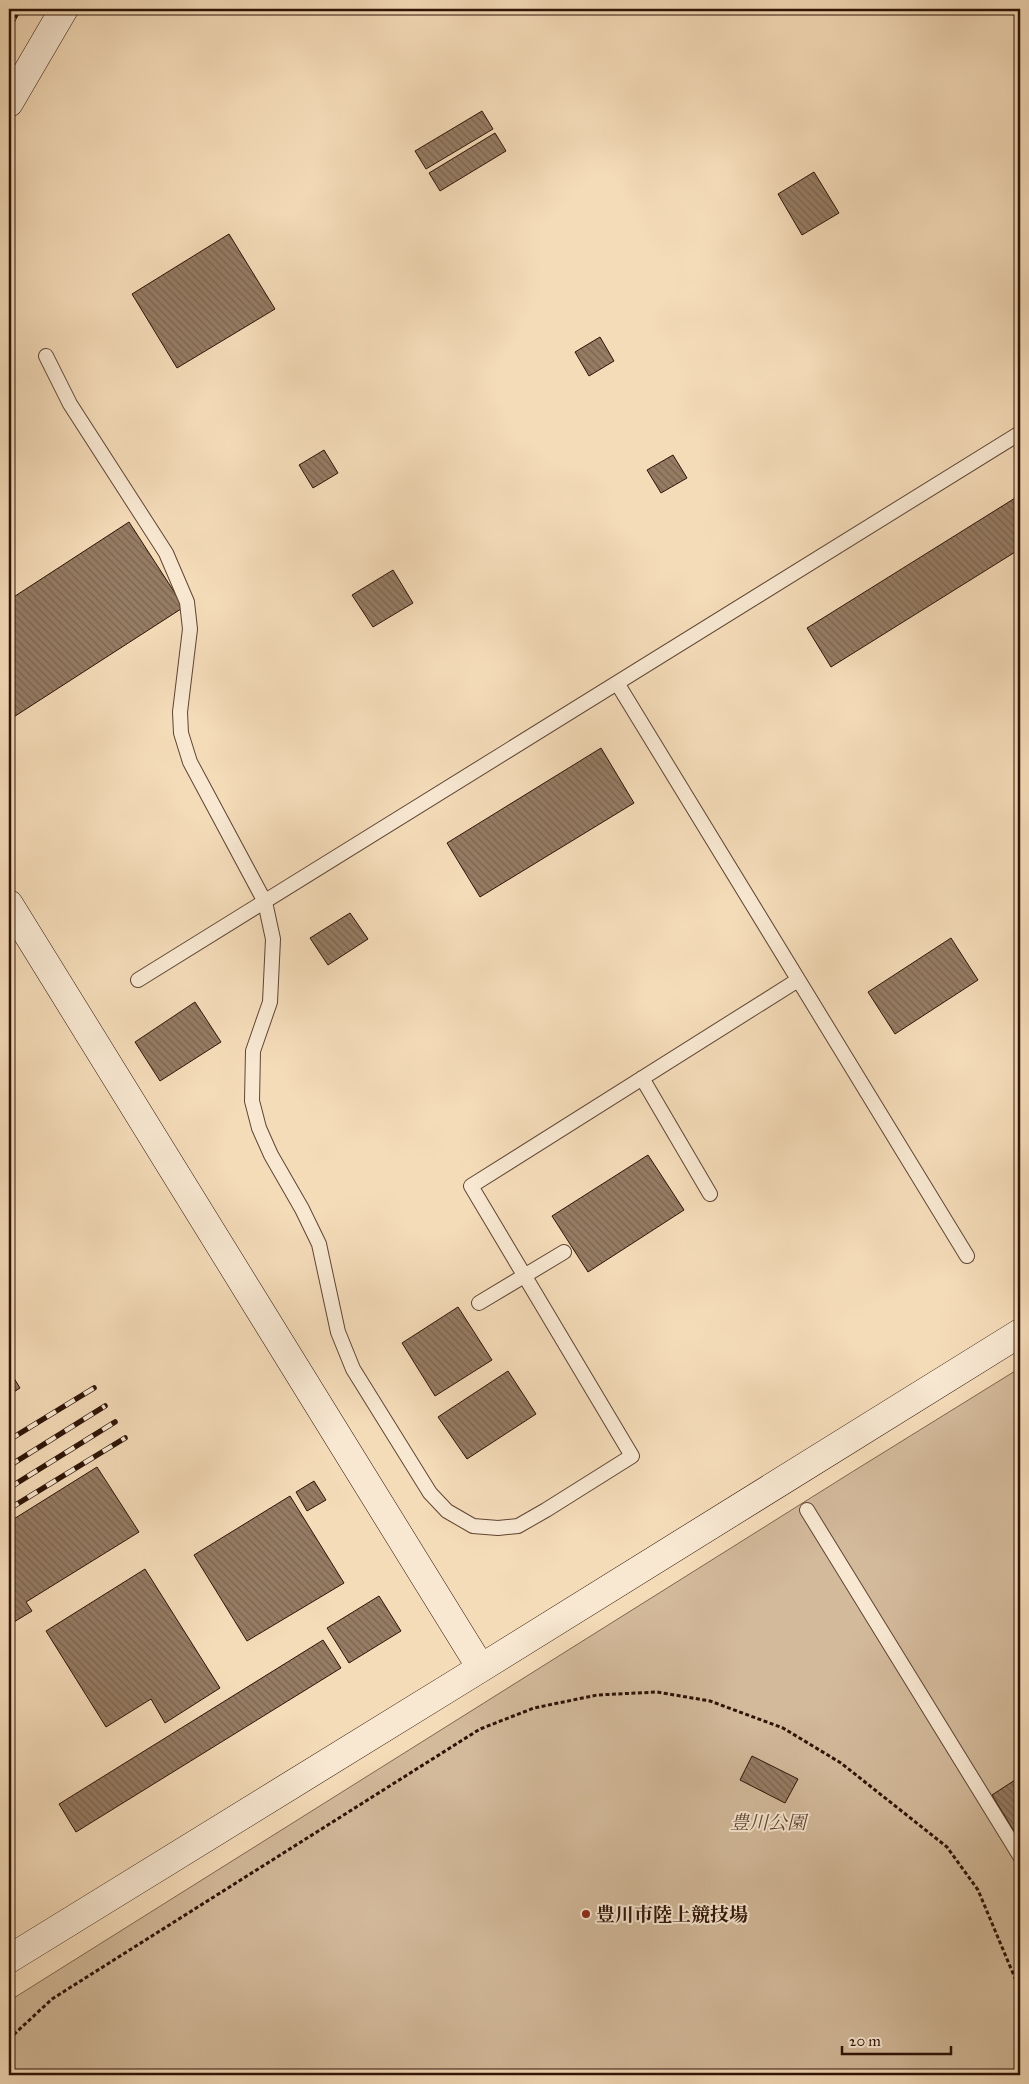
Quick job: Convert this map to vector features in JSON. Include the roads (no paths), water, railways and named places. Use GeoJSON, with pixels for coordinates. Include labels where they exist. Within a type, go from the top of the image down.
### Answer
{"type":"FeatureCollection","features":[{"type":"Feature","properties":{"kind":"street"},"geometry":{"type":"LineString","coordinates":[[9,103],[64,9]]}},
{"type":"Feature","properties":{"kind":"street"},"geometry":{"type":"LineString","coordinates":[[9,904],[481,1668]]}},
{"type":"Feature","properties":{"kind":"street"},"geometry":{"type":"LineString","coordinates":[[9,1959],[1020,1333]]}},
{"type":"Feature","properties":{"kind":"lane"},"geometry":{"type":"LineString","coordinates":[[46,356],[70,404],[166,553],[188,602],[190,629],[180,712],[181,734],[190,762],[265,902],[273,939],[270,1002],[253,1058],[252,1101],[259,1128],[271,1155],[319,1244],[338,1332],[353,1369],[430,1493],[447,1511],[474,1526],[498,1528],[518,1526],[632,1456],[471,1186],[798,980]]}},
{"type":"Feature","properties":{"kind":"lane"},"geometry":{"type":"LineString","coordinates":[[138,980],[1020,432]]}},
{"type":"Feature","properties":{"kind":"lane"},"geometry":{"type":"LineString","coordinates":[[617,683],[966,1256]]}},
{"type":"Feature","properties":{"kind":"lane"},"geometry":{"type":"LineString","coordinates":[[642,1078],[710,1194]]}},
{"type":"Feature","properties":{"kind":"lane"},"geometry":{"type":"LineString","coordinates":[[479,1302],[564,1252]]}},
{"type":"Feature","properties":{"kind":"lane"},"geometry":{"type":"LineString","coordinates":[[807,1510],[1020,1856]]}},
{"type":"Feature","properties":{"kind":"railway"},"geometry":{"type":"LineString","coordinates":[[9,27],[19,9]]}},
{"type":"Feature","properties":{"kind":"railway"},"geometry":{"type":"LineString","coordinates":[[9,1440],[94,1388]]}},
{"type":"Feature","properties":{"kind":"railway"},"geometry":{"type":"LineString","coordinates":[[9,1466],[105,1406]]}},
{"type":"Feature","properties":{"kind":"railway"},"geometry":{"type":"LineString","coordinates":[[9,1488],[115,1422]]}},
{"type":"Feature","properties":{"kind":"railway"},"geometry":{"type":"LineString","coordinates":[[9,1509],[125,1438]]}},
{"type":"Feature","properties":{"kind":"place","name":"豊川市陸上競技場"},"geometry":{"type":"Point","coordinates":[586,1914]}},
{"type":"Feature","properties":{"kind":"park label","name":"豊川公園"},"geometry":{"type":"Point","coordinates":[768,1822]}}]}
